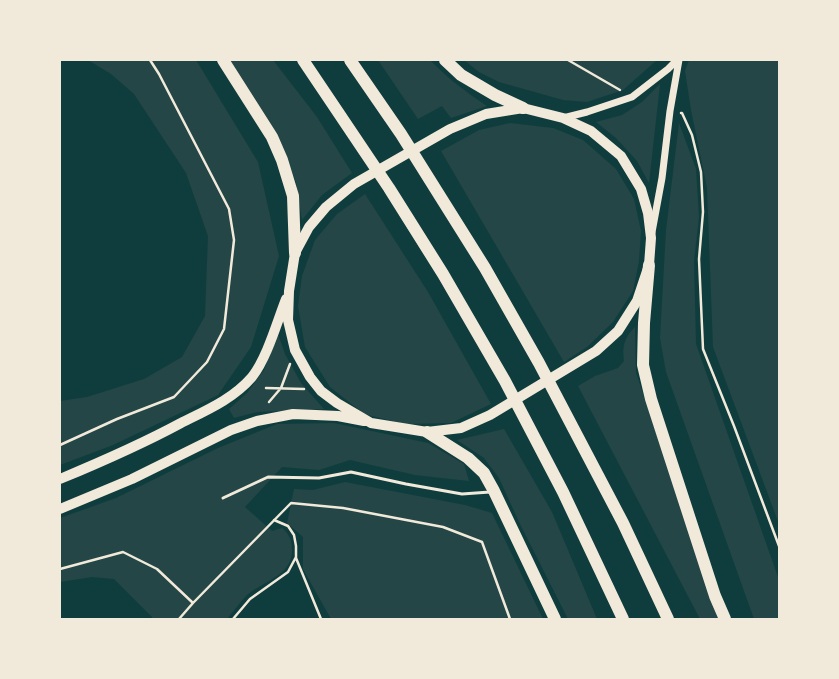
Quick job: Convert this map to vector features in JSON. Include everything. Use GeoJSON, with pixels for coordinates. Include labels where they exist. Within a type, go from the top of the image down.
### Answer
{"type":"FeatureCollection","features":[{"type":"Feature","properties":{"kind":"highway"},"geometry":{"type":"LineString","coordinates":[[223,60],[272,137],[282,160],[293,196],[295,253]]}},
{"type":"Feature","properties":{"kind":"highway"},"geometry":{"type":"LineString","coordinates":[[303,60],[389,188],[443,274],[505,381],[563,492],[623,619]]}},
{"type":"Feature","properties":{"kind":"highway"},"geometry":{"type":"LineString","coordinates":[[350,60],[401,134],[485,268],[539,363],[623,523],[668,619]]}},
{"type":"Feature","properties":{"kind":"highway"},"geometry":{"type":"LineString","coordinates":[[445,60],[461,75],[495,95],[523,108]]}},
{"type":"Feature","properties":{"kind":"highway"},"geometry":{"type":"LineString","coordinates":[[649,265],[644,323],[643,365],[651,399],[665,443],[725,619]]}},
{"type":"Feature","properties":{"kind":"highway"},"geometry":{"type":"LineString","coordinates":[[427,432],[468,458],[484,473],[555,619]]}},
{"type":"Feature","properties":{"kind":"main road"},"geometry":{"type":"LineString","coordinates":[[60,509],[132,479],[231,430],[257,421],[293,414],[338,416],[371,423],[427,432],[461,428],[490,415],[596,351],[618,331],[637,301],[649,265],[651,238],[648,213],[641,189],[621,156],[591,131],[563,118],[523,108],[486,114],[450,129],[354,184],[326,207],[309,227],[295,253],[289,291],[288,320],[295,350],[310,377],[321,391],[337,403],[371,423]]}},
{"type":"Feature","properties":{"kind":"main road"},"geometry":{"type":"LineString","coordinates":[[60,479],[146,442],[222,403],[238,392],[253,376],[263,358],[289,291]]}},
{"type":"Feature","properties":{"kind":"street"},"geometry":{"type":"LineString","coordinates":[[563,118],[587,112],[632,97],[678,60]]}},
{"type":"Feature","properties":{"kind":"street"},"geometry":{"type":"LineString","coordinates":[[651,238],[662,178],[678,60]]}},
{"type":"Feature","properties":{"kind":"lane"},"geometry":{"type":"LineString","coordinates":[[222,498],[268,477],[319,478],[351,472],[462,494],[494,491]]}},
{"type":"Feature","properties":{"kind":"path"},"geometry":{"type":"LineString","coordinates":[[60,445],[117,419],[174,397],[207,362],[224,329],[234,240],[229,209],[159,74],[150,60]]}},
{"type":"Feature","properties":{"kind":"path"},"geometry":{"type":"LineString","coordinates":[[568,60],[632,97]]}},
{"type":"Feature","properties":{"kind":"path"},"geometry":{"type":"LineString","coordinates":[[670,111],[682,113],[692,135],[700,172],[703,212],[699,259],[703,349],[734,426],[779,546]]}},
{"type":"Feature","properties":{"kind":"path"},"geometry":{"type":"LineString","coordinates":[[269,402],[281,388],[295,350]]}},
{"type":"Feature","properties":{"kind":"path"},"geometry":{"type":"LineString","coordinates":[[266,388],[297,388],[321,391]]}},
{"type":"Feature","properties":{"kind":"path"},"geometry":{"type":"LineString","coordinates":[[179,619],[290,503],[343,508],[443,527],[482,542],[510,619]]}},
{"type":"Feature","properties":{"kind":"path"},"geometry":{"type":"LineString","coordinates":[[274,520],[288,526],[294,535],[296,557],[321,619]]}},
{"type":"Feature","properties":{"kind":"path"},"geometry":{"type":"LineString","coordinates":[[60,569],[123,552],[157,569],[193,603]]}},
{"type":"Feature","properties":{"kind":"path"},"geometry":{"type":"LineString","coordinates":[[233,619],[250,599],[288,572],[296,557]]}},
{"type":"Feature","properties":{"kind":"shaded area"},"geometry":{"type":"Polygon","coordinates":[[[88,60],[196,60],[258,162],[279,256],[251,347],[218,395],[113,445],[60,465],[60,401],[87,397],[144,379],[182,357],[205,316],[208,236],[186,173],[134,94],[111,74],[88,60]]]}},
{"type":"Feature","properties":{"kind":"shaded area"},"geometry":{"type":"Polygon","coordinates":[[[228,60],[273,60],[317,117],[352,173],[322,195],[302,220],[296,182],[274,132],[228,60]]]}},
{"type":"Feature","properties":{"kind":"shaded area"},"geometry":{"type":"Polygon","coordinates":[[[378,60],[430,60],[443,73],[487,106],[451,118],[442,106],[418,119],[378,60]]]}},
{"type":"Feature","properties":{"kind":"shaded area"},"geometry":{"type":"Polygon","coordinates":[[[464,60],[657,60],[623,90],[587,102],[563,100],[499,82],[479,72],[464,60]]]}},
{"type":"Feature","properties":{"kind":"shaded area"},"geometry":{"type":"Polygon","coordinates":[[[689,60],[779,60],[779,524],[713,347],[707,188],[691,110],[685,71],[689,60]]]}},
{"type":"Feature","properties":{"kind":"shaded area"},"geometry":{"type":"Polygon","coordinates":[[[660,84],[649,183],[637,161],[616,138],[596,122],[622,115],[642,102],[660,84]]]}},
{"type":"Feature","properties":{"kind":"shaded area"},"geometry":{"type":"Polygon","coordinates":[[[510,123],[553,128],[583,140],[616,169],[634,199],[641,231],[639,261],[633,291],[613,322],[587,347],[564,362],[441,151],[479,130],[510,123]]]}},
{"type":"Feature","properties":{"kind":"shaded area"},"geometry":{"type":"Polygon","coordinates":[[[679,123],[696,169],[699,217],[694,261],[696,344],[779,580],[779,619],[754,619],[666,372],[660,338],[666,230],[679,123]]]}},
{"type":"Feature","properties":{"kind":"shaded area"},"geometry":{"type":"Polygon","coordinates":[[[365,194],[428,292],[491,404],[451,423],[404,424],[364,414],[330,387],[305,347],[298,306],[302,276],[315,240],[337,214],[365,194]]]}},
{"type":"Feature","properties":{"kind":"shaded area"},"geometry":{"type":"Polygon","coordinates":[[[635,327],[636,373],[720,619],[700,619],[578,386],[595,376],[618,368],[624,361],[623,351],[626,339],[635,327]]]}},
{"type":"Feature","properties":{"kind":"shaded area"},"geometry":{"type":"Polygon","coordinates":[[[278,334],[285,354],[301,383],[324,409],[257,412],[234,418],[229,409],[247,393],[264,370],[278,334]]]}},
{"type":"Feature","properties":{"kind":"shaded area"},"geometry":{"type":"Polygon","coordinates":[[[334,423],[428,443],[464,464],[469,481],[415,475],[350,460],[319,470],[282,467],[245,507],[272,531],[282,528],[287,533],[290,537],[292,549],[291,558],[283,571],[247,595],[227,619],[152,619],[152,617],[114,579],[92,577],[60,582],[60,518],[116,498],[218,448],[277,424],[334,423]]]}},
{"type":"Feature","properties":{"kind":"shaded area"},"geometry":{"type":"Polygon","coordinates":[[[504,429],[552,512],[597,619],[568,619],[520,524],[499,478],[484,458],[457,440],[504,429]]]}},
{"type":"Feature","properties":{"kind":"shaded area"},"geometry":{"type":"Polygon","coordinates":[[[345,482],[465,505],[492,513],[543,619],[331,619],[303,569],[303,537],[287,523],[294,489],[313,490],[345,482]]]}}]}
